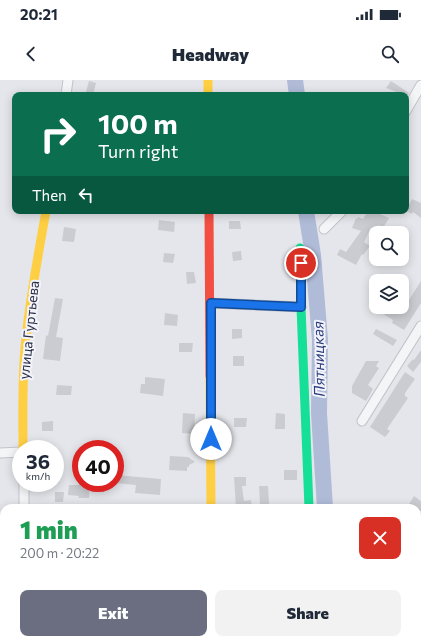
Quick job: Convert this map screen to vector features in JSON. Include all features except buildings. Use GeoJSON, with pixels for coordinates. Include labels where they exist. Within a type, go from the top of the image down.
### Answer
{"type":"FeatureCollection","features":[{"type":"Feature","properties":{"kind":"street"},"geometry":{"type":"LineString","coordinates":[[66,92],[68,80]]}},
{"type":"Feature","properties":{"kind":"street"},"geometry":{"type":"LineString","coordinates":[[208,80],[208,92]]}},
{"type":"Feature","properties":{"kind":"street"},"geometry":{"type":"LineString","coordinates":[[409,106],[421,85]]}},
{"type":"Feature","properties":{"kind":"street","name":"улица Гуртьева"},"geometry":{"type":"LineString","coordinates":[[23,440],[23,380],[25,349],[28,320],[46,214]]}},
{"type":"Feature","properties":{"kind":"street"},"geometry":{"type":"LineString","coordinates":[[210,214],[211,504]]}},
{"type":"Feature","properties":{"kind":"street"},"geometry":{"type":"LineString","coordinates":[[324,229],[339,214]]}},
{"type":"Feature","properties":{"kind":"street"},"geometry":{"type":"LineString","coordinates":[[300,248],[309,504]]}},
{"type":"Feature","properties":{"kind":"street"},"geometry":{"type":"LineString","coordinates":[[211,303],[301,307]]}},
{"type":"Feature","properties":{"kind":"street"},"geometry":{"type":"LineString","coordinates":[[362,421],[421,326]]}},
{"type":"Feature","properties":{"kind":"street"},"geometry":{"type":"LineString","coordinates":[[0,453],[12,452]]}},
{"type":"Feature","properties":{"kind":"street"},"geometry":{"type":"LineString","coordinates":[[24,492],[24,504]]}},
{"type":"Feature","properties":{"kind":"waterway","name":"Пятницкая"},"geometry":{"type":"LineString","coordinates":[[295,80],[297,92]]}},
{"type":"Feature","properties":{"kind":"waterway","name":"Пятницкая"},"geometry":{"type":"LineString","coordinates":[[306,214],[313,255],[320,340],[319,413],[325,504]]}},
{"type":"Feature","properties":{"kind":"traffic: fast"},"geometry":{"type":"LineString","coordinates":[[300,248],[309,504]]}},
{"type":"Feature","properties":{"kind":"traffic: slow"},"geometry":{"type":"LineString","coordinates":[[208,80],[208,92]]}},
{"type":"Feature","properties":{"kind":"traffic: slow"},"geometry":{"type":"LineString","coordinates":[[23,440],[25,348],[31,296],[45,214]]}},
{"type":"Feature","properties":{"kind":"traffic: slow"},"geometry":{"type":"LineString","coordinates":[[210,376],[211,504]]}},
{"type":"Feature","properties":{"kind":"traffic: jam"},"geometry":{"type":"LineString","coordinates":[[209,214],[210,376]]}},
{"type":"Feature","properties":{"kind":"route"},"geometry":{"type":"LineString","coordinates":[[211,439],[211,303],[301,307],[301,263]]}}]}
